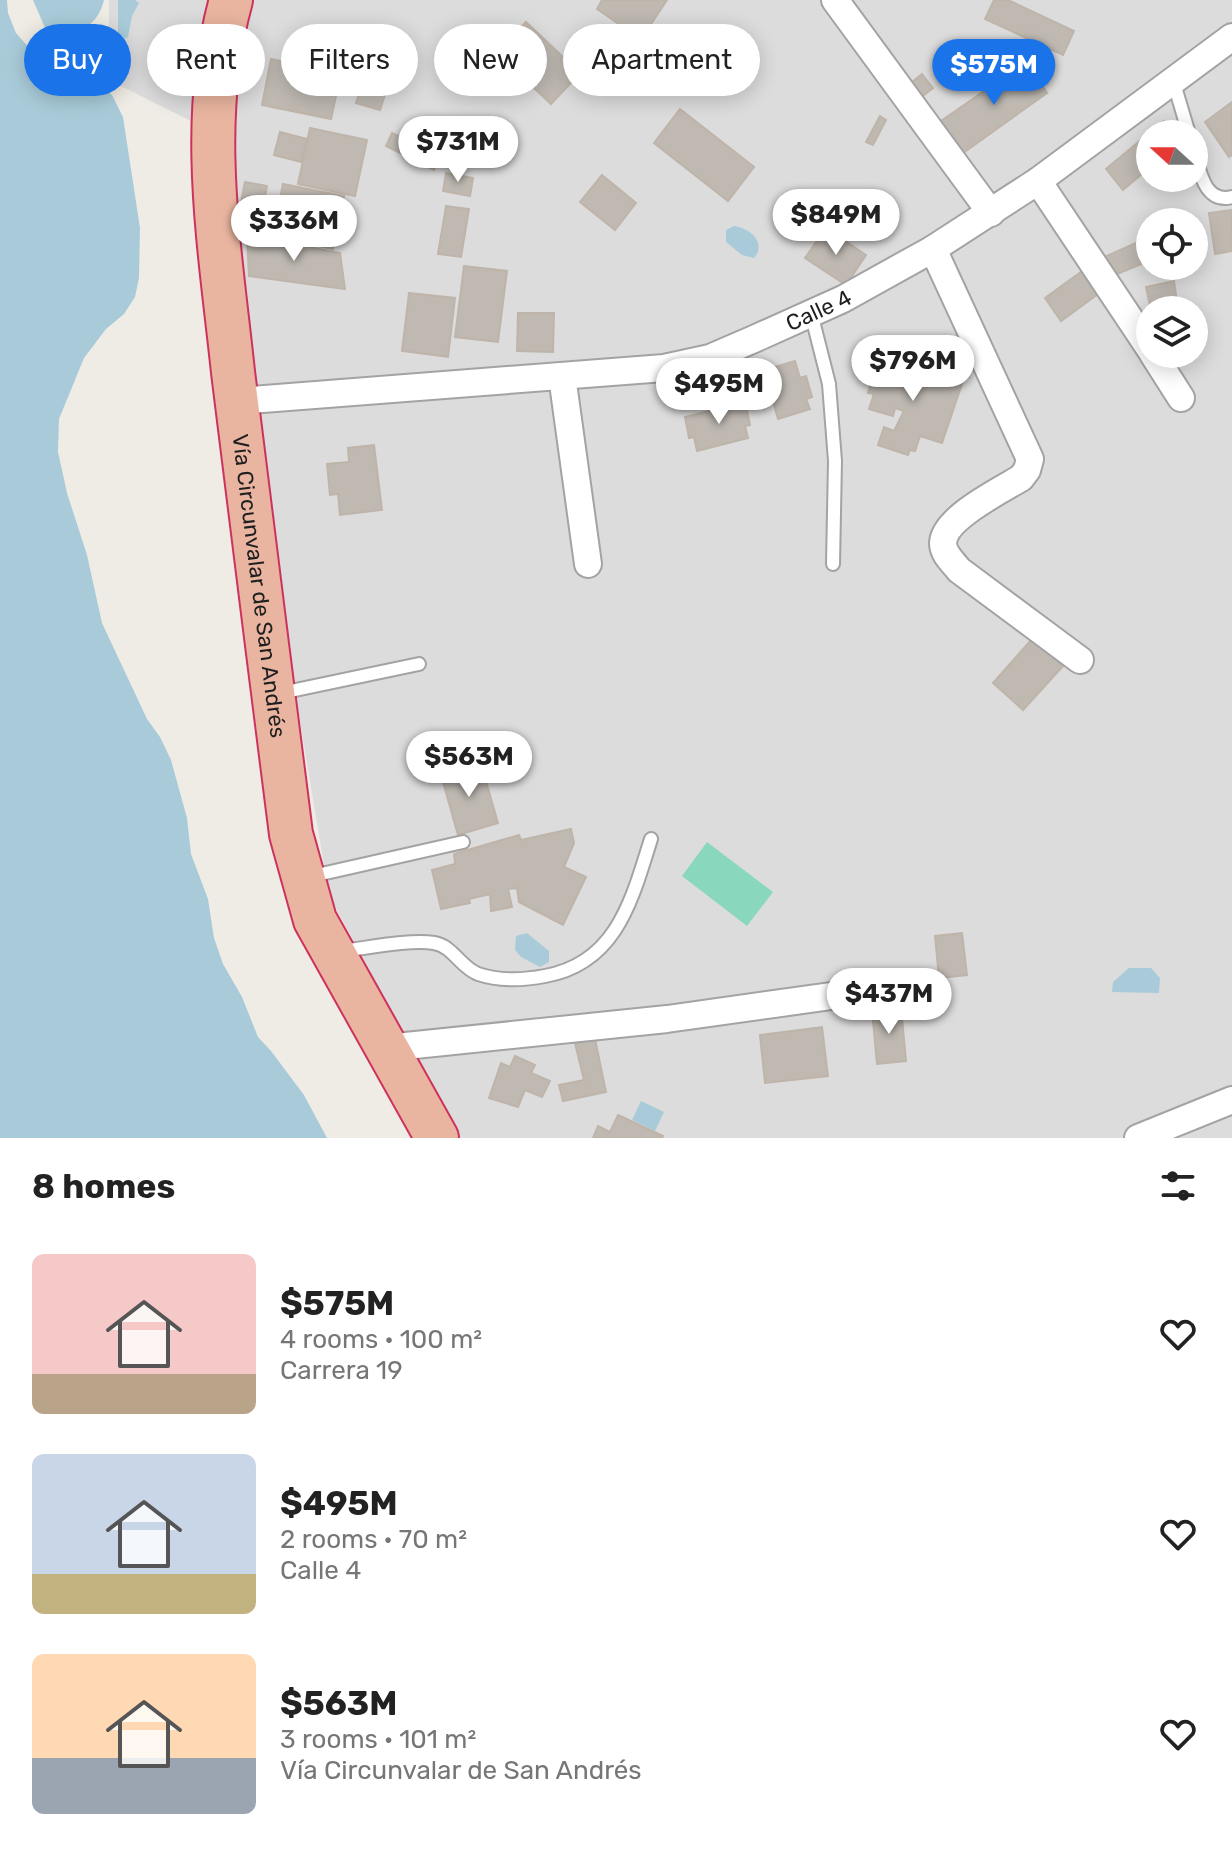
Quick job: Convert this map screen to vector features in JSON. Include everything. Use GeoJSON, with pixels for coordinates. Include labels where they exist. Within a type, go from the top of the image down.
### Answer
{"type":"FeatureCollection","features":[{"type":"Feature","properties":{"kind":"highway","name":"Vía Circunvalar de San Andrés"},"geometry":{"type":"LineString","coordinates":[[231,0],[217,69],[213,190],[291,834],[315,920],[437,1138]]}},
{"type":"Feature","properties":{"kind":"street"},"geometry":{"type":"LineString","coordinates":[[835,0],[991,213]]}},
{"type":"Feature","properties":{"kind":"street","name":"Calle 4"},"geometry":{"type":"LineString","coordinates":[[237,401],[664,368],[710,358],[811,313],[933,249],[1038,181],[1232,37]]}},
{"type":"Feature","properties":{"kind":"street"},"geometry":{"type":"LineString","coordinates":[[1038,181],[1136,328]]}},
{"type":"Feature","properties":{"kind":"street"},"geometry":{"type":"LineString","coordinates":[[933,249],[1030,459],[1021,478],[964,514],[947,529],[943,544],[948,557],[959,570],[1080,660]]}},
{"type":"Feature","properties":{"kind":"street"},"geometry":{"type":"LineString","coordinates":[[1162,368],[1181,398]]}},
{"type":"Feature","properties":{"kind":"street"},"geometry":{"type":"LineString","coordinates":[[562,376],[588,564]]}},
{"type":"Feature","properties":{"kind":"street"},"geometry":{"type":"LineString","coordinates":[[386,1048],[667,1019],[910,985]]}},
{"type":"Feature","properties":{"kind":"street"},"geometry":{"type":"LineString","coordinates":[[1138,1138],[1232,1100]]}},
{"type":"Feature","properties":{"kind":"lane"},"geometry":{"type":"LineString","coordinates":[[1173,80],[1185,120]]}},
{"type":"Feature","properties":{"kind":"lane"},"geometry":{"type":"LineString","coordinates":[[1208,190],[1214,196],[1232,197]]}},
{"type":"Feature","properties":{"kind":"lane"},"geometry":{"type":"LineString","coordinates":[[811,313],[829,384],[835,461],[833,564]]}},
{"type":"Feature","properties":{"kind":"lane"},"geometry":{"type":"LineString","coordinates":[[274,695],[419,664]]}},
{"type":"Feature","properties":{"kind":"lane"},"geometry":{"type":"LineString","coordinates":[[331,952],[430,942],[451,951],[468,969],[480,974],[511,979],[558,974],[599,951],[619,925],[634,893],[651,839]]}},
{"type":"Feature","properties":{"kind":"lane"},"geometry":{"type":"LineString","coordinates":[[301,878],[463,842]]}},
{"type":"Feature","properties":{"kind":"shaded area"},"geometry":{"type":"Polygon","coordinates":[[[109,0],[1232,0],[1232,1138],[459,1138],[329,895],[262,494],[193,122],[131,91],[131,24],[109,24],[109,0]]]}},
{"type":"Feature","properties":{"kind":"green space"},"geometry":{"type":"Polygon","coordinates":[[[707,842],[773,892],[747,926],[682,876],[707,842]]]}},
{"type":"Feature","properties":{"kind":"water"},"geometry":{"type":"Polygon","coordinates":[[[0,0],[7,0],[8,13],[16,33],[24,42],[24,96],[112,96],[123,117],[140,228],[139,278],[135,297],[124,314],[106,329],[84,358],[59,419],[58,452],[67,493],[87,555],[102,623],[147,719],[171,760],[187,818],[191,854],[208,899],[214,938],[223,964],[242,997],[258,1037],[304,1095],[327,1138],[0,1138],[0,0]]]}},
{"type":"Feature","properties":{"kind":"water"},"geometry":{"type":"Polygon","coordinates":[[[33,0],[104,0],[90,24],[43,24],[33,0]]]}},
{"type":"Feature","properties":{"kind":"water"},"geometry":{"type":"Polygon","coordinates":[[[118,0],[135,0],[139,3],[130,24],[118,24],[118,0]]]}},
{"type":"Feature","properties":{"kind":"water"},"geometry":{"type":"Polygon","coordinates":[[[734,226],[755,237],[759,247],[754,258],[742,255],[726,242],[726,230],[734,226]]]}},
{"type":"Feature","properties":{"kind":"water"},"geometry":{"type":"Polygon","coordinates":[[[527,933],[549,951],[549,962],[540,967],[521,957],[515,950],[516,936],[527,933]]]}},
{"type":"Feature","properties":{"kind":"water"},"geometry":{"type":"Polygon","coordinates":[[[1129,968],[1151,968],[1160,978],[1159,993],[1112,992],[1113,982],[1129,968]]]}},
{"type":"Feature","properties":{"kind":"water"},"geometry":{"type":"Polygon","coordinates":[[[641,1101],[664,1112],[655,1131],[632,1120],[641,1101]]]}},
{"type":"Feature","properties":{"kind":"building"},"geometry":{"type":"Polygon","coordinates":[[[602,0],[667,0],[651,24],[619,24],[597,9],[602,0]]]}},
{"type":"Feature","properties":{"kind":"building"},"geometry":{"type":"Polygon","coordinates":[[[994,0],[1008,0],[1074,31],[1063,55],[985,19],[994,0]]]}},
{"type":"Feature","properties":{"kind":"building"},"geometry":{"type":"Polygon","coordinates":[[[547,42],[563,57],[563,91],[551,104],[543,96],[547,96],[547,42]]]}},
{"type":"Feature","properties":{"kind":"building"},"geometry":{"type":"Polygon","coordinates":[[[271,59],[281,61],[281,96],[336,96],[331,119],[262,105],[271,59]]]}},
{"type":"Feature","properties":{"kind":"building"},"geometry":{"type":"Polygon","coordinates":[[[1026,62],[1047,93],[963,153],[941,121],[1026,62]]]}},
{"type":"Feature","properties":{"kind":"building"},"geometry":{"type":"Polygon","coordinates":[[[922,74],[933,88],[915,102],[905,88],[922,74]]]}},
{"type":"Feature","properties":{"kind":"building"},"geometry":{"type":"Polygon","coordinates":[[[358,96],[384,96],[380,110],[356,103],[358,96]]]}},
{"type":"Feature","properties":{"kind":"building"},"geometry":{"type":"Polygon","coordinates":[[[1232,102],[1232,155],[1229,157],[1208,126],[1208,120],[1232,102]]]}},
{"type":"Feature","properties":{"kind":"building"},"geometry":{"type":"Polygon","coordinates":[[[680,109],[754,167],[728,201],[654,143],[680,109]]]}},
{"type":"Feature","properties":{"kind":"building"},"geometry":{"type":"Polygon","coordinates":[[[880,116],[886,120],[873,145],[866,142],[880,116]]]}},
{"type":"Feature","properties":{"kind":"building"},"geometry":{"type":"Polygon","coordinates":[[[310,128],[367,140],[355,196],[298,184],[310,128]]]}},
{"type":"Feature","properties":{"kind":"building"},"geometry":{"type":"Polygon","coordinates":[[[280,132],[307,139],[301,162],[274,155],[280,132]]]}},
{"type":"Feature","properties":{"kind":"building"},"geometry":{"type":"Polygon","coordinates":[[[392,133],[440,157],[434,170],[386,146],[392,133]]]}},
{"type":"Feature","properties":{"kind":"building"},"geometry":{"type":"Polygon","coordinates":[[[1136,144],[1136,179],[1123,190],[1106,169],[1136,144]]]}},
{"type":"Feature","properties":{"kind":"building"},"geometry":{"type":"Polygon","coordinates":[[[446,173],[473,178],[470,196],[443,191],[446,173]]]}},
{"type":"Feature","properties":{"kind":"building"},"geometry":{"type":"Polygon","coordinates":[[[602,175],[636,203],[615,230],[580,202],[602,175]]]}},
{"type":"Feature","properties":{"kind":"building"},"geometry":{"type":"Polygon","coordinates":[[[245,182],[267,186],[259,227],[237,223],[245,182]]]}},
{"type":"Feature","properties":{"kind":"building"},"geometry":{"type":"Polygon","coordinates":[[[283,184],[344,196],[333,249],[272,236],[283,184]]]}},
{"type":"Feature","properties":{"kind":"building"},"geometry":{"type":"Polygon","coordinates":[[[446,206],[469,209],[461,257],[438,254],[446,206]]]}},
{"type":"Feature","properties":{"kind":"building"},"geometry":{"type":"Polygon","coordinates":[[[1232,210],[1232,251],[1215,254],[1209,213],[1232,210]]]}},
{"type":"Feature","properties":{"kind":"building"},"geometry":{"type":"Polygon","coordinates":[[[826,228],[866,255],[846,285],[805,258],[826,228]]]}},
{"type":"Feature","properties":{"kind":"building"},"geometry":{"type":"Polygon","coordinates":[[[247,235],[340,253],[345,289],[249,276],[247,235]]]}},
{"type":"Feature","properties":{"kind":"building"},"geometry":{"type":"Polygon","coordinates":[[[1136,243],[1136,266],[1108,278],[1100,259],[1136,243]]]}},
{"type":"Feature","properties":{"kind":"building"},"geometry":{"type":"Polygon","coordinates":[[[464,266],[507,271],[498,342],[455,337],[464,266]]]}},
{"type":"Feature","properties":{"kind":"building"},"geometry":{"type":"Polygon","coordinates":[[[1081,272],[1098,294],[1061,321],[1045,298],[1081,272]]]}},
{"type":"Feature","properties":{"kind":"building"},"geometry":{"type":"Polygon","coordinates":[[[1174,281],[1176,296],[1148,296],[1146,287],[1174,281]]]}},
{"type":"Feature","properties":{"kind":"building"},"geometry":{"type":"Polygon","coordinates":[[[409,293],[455,298],[448,357],[402,351],[409,293]]]}},
{"type":"Feature","properties":{"kind":"building"},"geometry":{"type":"Polygon","coordinates":[[[518,313],[554,313],[553,352],[517,351],[518,313]]]}},
{"type":"Feature","properties":{"kind":"building"},"geometry":{"type":"Polygon","coordinates":[[[874,355],[902,365],[900,371],[928,380],[933,364],[965,375],[942,443],[920,436],[915,451],[910,450],[908,455],[878,445],[884,427],[894,431],[904,411],[895,408],[893,416],[869,409],[874,394],[868,393],[871,382],[866,380],[874,355]]]}},
{"type":"Feature","properties":{"kind":"building"},"geometry":{"type":"Polygon","coordinates":[[[795,361],[800,378],[806,376],[812,397],[806,399],[810,409],[778,419],[769,387],[781,384],[775,367],[795,361]]]}},
{"type":"Feature","properties":{"kind":"building"},"geometry":{"type":"Polygon","coordinates":[[[745,402],[750,425],[745,426],[748,438],[697,451],[694,437],[689,438],[685,417],[745,402]]]}},
{"type":"Feature","properties":{"kind":"building"},"geometry":{"type":"Polygon","coordinates":[[[374,445],[382,510],[340,515],[338,494],[330,495],[327,464],[349,462],[348,448],[374,445]]]}},
{"type":"Feature","properties":{"kind":"building"},"geometry":{"type":"Polygon","coordinates":[[[1033,638],[1063,666],[1023,710],[993,683],[1033,638]]]}},
{"type":"Feature","properties":{"kind":"building"},"geometry":{"type":"Polygon","coordinates":[[[481,764],[498,823],[458,835],[441,775],[481,764]]]}},
{"type":"Feature","properties":{"kind":"building"},"geometry":{"type":"Polygon","coordinates":[[[571,829],[574,843],[564,867],[586,877],[563,925],[519,902],[517,888],[508,889],[512,907],[491,911],[490,894],[469,899],[470,903],[441,909],[432,870],[455,864],[454,854],[519,835],[521,840],[571,829]]]}},
{"type":"Feature","properties":{"kind":"building"},"geometry":{"type":"Polygon","coordinates":[[[962,933],[967,975],[939,978],[935,936],[962,933]]]}},
{"type":"Feature","properties":{"kind":"building"},"geometry":{"type":"Polygon","coordinates":[[[901,1007],[906,1061],[877,1064],[872,1010],[901,1007]]]}},
{"type":"Feature","properties":{"kind":"building"},"geometry":{"type":"Polygon","coordinates":[[[822,1027],[828,1076],[765,1083],[760,1035],[822,1027]]]}},
{"type":"Feature","properties":{"kind":"building"},"geometry":{"type":"Polygon","coordinates":[[[595,1039],[606,1092],[563,1101],[559,1085],[584,1080],[575,1043],[595,1039]]]}},
{"type":"Feature","properties":{"kind":"building"},"geometry":{"type":"Polygon","coordinates":[[[515,1056],[535,1065],[531,1073],[550,1081],[542,1097],[525,1090],[518,1107],[489,1098],[501,1063],[510,1067],[515,1056]]]}},
{"type":"Feature","properties":{"kind":"building"},"geometry":{"type":"Polygon","coordinates":[[[618,1115],[663,1136],[593,1138],[598,1126],[610,1132],[618,1115]]]}}]}
